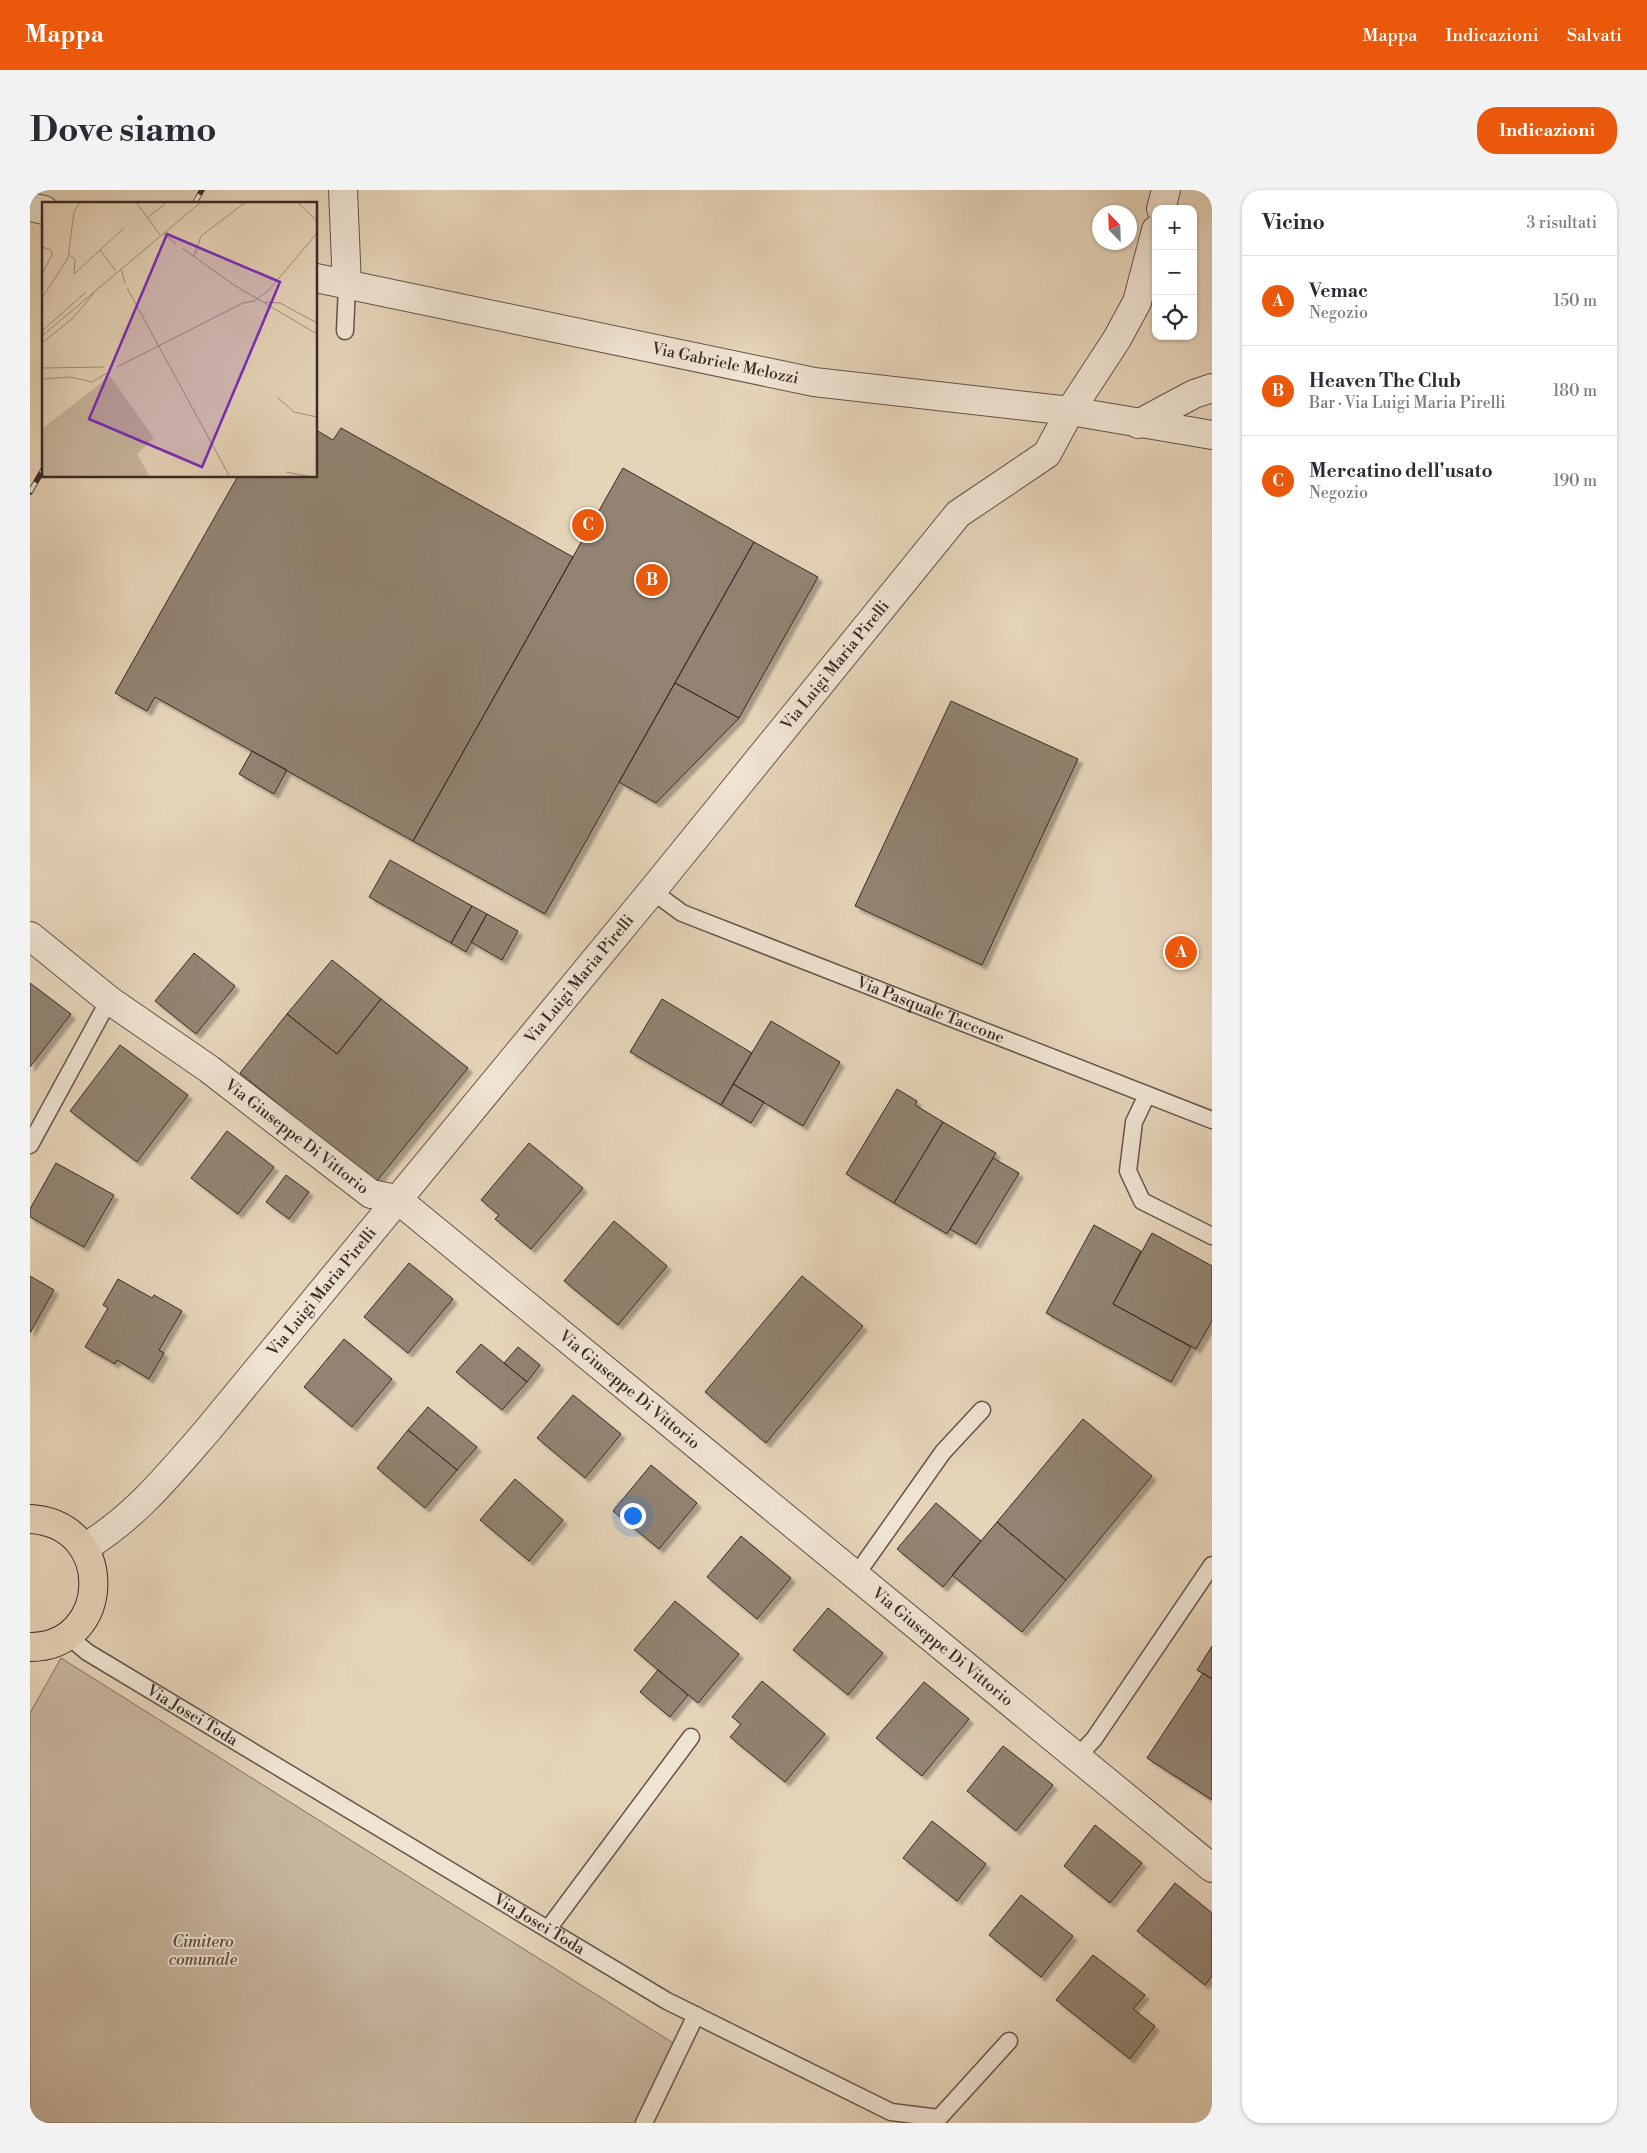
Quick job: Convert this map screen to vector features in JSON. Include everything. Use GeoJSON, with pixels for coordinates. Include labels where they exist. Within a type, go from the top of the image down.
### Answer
{"type":"FeatureCollection","features":[{"type":"Feature","properties":{"kind":"main road"},"geometry":{"type":"LineString","coordinates":[[30,1519],[43,1520],[67,1530],[84,1548],[94,1574],[94,1588],[86,1615],[67,1635],[45,1645],[30,1646]]}},
{"type":"Feature","properties":{"kind":"street"},"geometry":{"type":"LineString","coordinates":[[343,190],[347,286]]}},
{"type":"Feature","properties":{"kind":"street"},"geometry":{"type":"LineString","coordinates":[[1162,205],[1166,190]]}},
{"type":"Feature","properties":{"kind":"street","name":"Via Luigi Maria Pirelli"},"geometry":{"type":"LineString","coordinates":[[84,1548],[111,1532],[150,1497],[207,1431],[652,891],[958,514],[1047,454],[1070,411],[1117,339],[1137,302],[1152,245]]}},
{"type":"Feature","properties":{"kind":"street","name":"Via Gabriele Melozzi"},"geometry":{"type":"LineString","coordinates":[[318,279],[814,382],[1070,411],[1212,435]]}},
{"type":"Feature","properties":{"kind":"street"},"geometry":{"type":"LineString","coordinates":[[1138,424],[1194,394],[1212,388]]}},
{"type":"Feature","properties":{"kind":"street","name":"Via Giuseppe Di Vittorio"},"geometry":{"type":"LineString","coordinates":[[30,936],[109,1000],[209,1068],[371,1194],[397,1199],[1212,1868]]}},
{"type":"Feature","properties":{"kind":"lane"},"geometry":{"type":"LineString","coordinates":[[345,331],[347,286]]}},
{"type":"Feature","properties":{"kind":"lane","name":"Via Pasquale Taccone"},"geometry":{"type":"LineString","coordinates":[[652,891],[682,913],[1212,1120]]}},
{"type":"Feature","properties":{"kind":"lane"},"geometry":{"type":"LineString","coordinates":[[30,1145],[109,1000]]}},
{"type":"Feature","properties":{"kind":"lane"},"geometry":{"type":"LineString","coordinates":[[1147,1095],[1134,1122],[1128,1171],[1142,1201],[1212,1236]]}},
{"type":"Feature","properties":{"kind":"lane"},"geometry":{"type":"LineString","coordinates":[[856,1576],[943,1452],[982,1410]]}},
{"type":"Feature","properties":{"kind":"lane"},"geometry":{"type":"LineString","coordinates":[[1077,1757],[1094,1739],[1212,1565]]}},
{"type":"Feature","properties":{"kind":"lane","name":"Via Josei Toda"},"geometry":{"type":"LineString","coordinates":[[67,1635],[87,1652],[667,2001],[891,2112],[939,2118],[1009,2041]]}},
{"type":"Feature","properties":{"kind":"lane"},"geometry":{"type":"LineString","coordinates":[[548,1929],[691,1738]]}},
{"type":"Feature","properties":{"kind":"lane"},"geometry":{"type":"LineString","coordinates":[[644,2123],[696,2015]]}},
{"type":"Feature","properties":{"kind":"green space","name":"Cimitero comunale"},"geometry":{"type":"Polygon","coordinates":[[[61,1658],[678,2046],[644,2123],[30,2123],[30,1713],[61,1658]]]}},
{"type":"Feature","properties":{"kind":"building"},"geometry":{"type":"Polygon","coordinates":[[[341,428],[573,557],[413,841],[155,697],[147,711],[115,693],[237,478],[318,478],[318,431],[333,440],[341,428]]]}},
{"type":"Feature","properties":{"kind":"building"},"geometry":{"type":"Polygon","coordinates":[[[623,468],[754,542],[545,914],[413,841],[623,468]]]}},
{"type":"Feature","properties":{"kind":"building"},"geometry":{"type":"Polygon","coordinates":[[[754,542],[818,577],[739,718],[675,683],[754,542]]]}},
{"type":"Feature","properties":{"kind":"building"},"geometry":{"type":"Polygon","coordinates":[[[675,683],[739,718],[656,803],[619,782],[675,683]]]}},
{"type":"Feature","properties":{"kind":"building"},"geometry":{"type":"Polygon","coordinates":[[[951,701],[1078,759],[982,965],[855,906],[951,701]]]}},
{"type":"Feature","properties":{"kind":"building"},"geometry":{"type":"Polygon","coordinates":[[[252,751],[287,770],[274,794],[239,774],[252,751]]]}},
{"type":"Feature","properties":{"kind":"building"},"geometry":{"type":"Polygon","coordinates":[[[390,860],[472,906],[451,943],[369,897],[390,860]]]}},
{"type":"Feature","properties":{"kind":"building"},"geometry":{"type":"Polygon","coordinates":[[[472,906],[487,914],[466,952],[451,943],[472,906]]]}},
{"type":"Feature","properties":{"kind":"building"},"geometry":{"type":"Polygon","coordinates":[[[487,914],[518,931],[502,960],[471,942],[487,914]]]}},
{"type":"Feature","properties":{"kind":"building"},"geometry":{"type":"Polygon","coordinates":[[[194,953],[235,986],[196,1034],[155,1001],[194,953]]]}},
{"type":"Feature","properties":{"kind":"building"},"geometry":{"type":"Polygon","coordinates":[[[332,960],[381,999],[337,1054],[287,1014],[332,960]]]}},
{"type":"Feature","properties":{"kind":"building"},"geometry":{"type":"Polygon","coordinates":[[[30,983],[71,1014],[30,1067],[30,983]]]}},
{"type":"Feature","properties":{"kind":"building"},"geometry":{"type":"Polygon","coordinates":[[[381,999],[468,1068],[376,1182],[240,1073],[287,1014],[337,1054],[381,999]]]}},
{"type":"Feature","properties":{"kind":"building"},"geometry":{"type":"Polygon","coordinates":[[[662,999],[752,1053],[721,1105],[630,1052],[662,999]]]}},
{"type":"Feature","properties":{"kind":"building"},"geometry":{"type":"Polygon","coordinates":[[[771,1021],[840,1062],[803,1126],[733,1084],[771,1021]]]}},
{"type":"Feature","properties":{"kind":"building"},"geometry":{"type":"Polygon","coordinates":[[[120,1045],[188,1095],[137,1162],[70,1111],[120,1045]]]}},
{"type":"Feature","properties":{"kind":"building"},"geometry":{"type":"Polygon","coordinates":[[[733,1084],[764,1102],[751,1123],[721,1105],[733,1084]]]}},
{"type":"Feature","properties":{"kind":"building"},"geometry":{"type":"Polygon","coordinates":[[[897,1089],[917,1101],[915,1105],[943,1122],[894,1203],[846,1174],[897,1089]]]}},
{"type":"Feature","properties":{"kind":"building"},"geometry":{"type":"Polygon","coordinates":[[[943,1122],[996,1153],[947,1234],[894,1203],[943,1122]]]}},
{"type":"Feature","properties":{"kind":"building"},"geometry":{"type":"Polygon","coordinates":[[[227,1131],[274,1167],[238,1214],[191,1178],[227,1131]]]}},
{"type":"Feature","properties":{"kind":"building"},"geometry":{"type":"Polygon","coordinates":[[[529,1143],[583,1188],[531,1249],[495,1219],[499,1215],[481,1200],[529,1143]]]}},
{"type":"Feature","properties":{"kind":"building"},"geometry":{"type":"Polygon","coordinates":[[[993,1158],[1019,1173],[976,1244],[950,1229],[993,1158]]]}},
{"type":"Feature","properties":{"kind":"building"},"geometry":{"type":"Polygon","coordinates":[[[56,1163],[114,1195],[84,1247],[30,1217],[30,1209],[56,1163]]]}},
{"type":"Feature","properties":{"kind":"building"},"geometry":{"type":"Polygon","coordinates":[[[286,1175],[309,1192],[289,1219],[266,1202],[286,1175]]]}},
{"type":"Feature","properties":{"kind":"building"},"geometry":{"type":"Polygon","coordinates":[[[614,1221],[667,1266],[618,1325],[564,1281],[614,1221]]]}},
{"type":"Feature","properties":{"kind":"building"},"geometry":{"type":"Polygon","coordinates":[[[1094,1225],[1141,1251],[1113,1304],[1191,1347],[1171,1382],[1046,1313],[1094,1225]]]}},
{"type":"Feature","properties":{"kind":"building"},"geometry":{"type":"Polygon","coordinates":[[[1152,1233],[1212,1266],[1212,1321],[1196,1349],[1113,1304],[1152,1233]]]}},
{"type":"Feature","properties":{"kind":"building"},"geometry":{"type":"Polygon","coordinates":[[[409,1263],[453,1299],[408,1353],[364,1317],[409,1263]]]}},
{"type":"Feature","properties":{"kind":"building"},"geometry":{"type":"Polygon","coordinates":[[[30,1276],[54,1290],[30,1333],[30,1276]]]}},
{"type":"Feature","properties":{"kind":"building"},"geometry":{"type":"Polygon","coordinates":[[[802,1276],[863,1326],[766,1443],[705,1392],[802,1276]]]}},
{"type":"Feature","properties":{"kind":"building"},"geometry":{"type":"Polygon","coordinates":[[[118,1279],[152,1298],[154,1295],[182,1311],[159,1350],[164,1353],[149,1379],[117,1360],[115,1364],[85,1347],[108,1308],[103,1305],[118,1279]]]}},
{"type":"Feature","properties":{"kind":"building"},"geometry":{"type":"Polygon","coordinates":[[[344,1339],[392,1379],[352,1427],[304,1387],[344,1339]]]}},
{"type":"Feature","properties":{"kind":"building"},"geometry":{"type":"Polygon","coordinates":[[[481,1344],[527,1382],[502,1410],[456,1372],[481,1344]]]}},
{"type":"Feature","properties":{"kind":"building"},"geometry":{"type":"Polygon","coordinates":[[[518,1347],[540,1365],[527,1382],[504,1363],[518,1347]]]}},
{"type":"Feature","properties":{"kind":"building"},"geometry":{"type":"Polygon","coordinates":[[[573,1395],[621,1434],[585,1478],[537,1438],[573,1395]]]}},
{"type":"Feature","properties":{"kind":"building"},"geometry":{"type":"Polygon","coordinates":[[[428,1407],[477,1447],[457,1470],[408,1430],[428,1407]]]}},
{"type":"Feature","properties":{"kind":"building"},"geometry":{"type":"Polygon","coordinates":[[[1083,1419],[1152,1476],[1066,1580],[997,1522],[1083,1419]]]}},
{"type":"Feature","properties":{"kind":"building"},"geometry":{"type":"Polygon","coordinates":[[[408,1430],[457,1470],[425,1508],[377,1468],[408,1430]]]}},
{"type":"Feature","properties":{"kind":"building"},"geometry":{"type":"Polygon","coordinates":[[[651,1465],[697,1503],[659,1549],[613,1511],[651,1465]]]}},
{"type":"Feature","properties":{"kind":"building"},"geometry":{"type":"Polygon","coordinates":[[[515,1479],[563,1520],[529,1561],[480,1520],[515,1479]]]}},
{"type":"Feature","properties":{"kind":"building"},"geometry":{"type":"Polygon","coordinates":[[[936,1503],[981,1541],[943,1587],[897,1549],[936,1503]]]}},
{"type":"Feature","properties":{"kind":"building"},"geometry":{"type":"Polygon","coordinates":[[[997,1522],[1066,1580],[1022,1632],[952,1575],[997,1522]]]}},
{"type":"Feature","properties":{"kind":"building"},"geometry":{"type":"Polygon","coordinates":[[[741,1536],[791,1578],[757,1619],[707,1577],[741,1536]]]}},
{"type":"Feature","properties":{"kind":"building"},"geometry":{"type":"Polygon","coordinates":[[[675,1601],[739,1654],[698,1703],[634,1650],[675,1601]]]}},
{"type":"Feature","properties":{"kind":"building"},"geometry":{"type":"Polygon","coordinates":[[[828,1608],[883,1653],[848,1695],[793,1650],[828,1608]]]}},
{"type":"Feature","properties":{"kind":"building"},"geometry":{"type":"Polygon","coordinates":[[[1212,1646],[1212,1679],[1197,1670],[1212,1646]]]}},
{"type":"Feature","properties":{"kind":"building"},"geometry":{"type":"Polygon","coordinates":[[[658,1670],[688,1695],[670,1717],[640,1692],[658,1670]]]}},
{"type":"Feature","properties":{"kind":"building"},"geometry":{"type":"Polygon","coordinates":[[[1203,1673],[1212,1679],[1212,1800],[1147,1758],[1203,1673]]]}},
{"type":"Feature","properties":{"kind":"building"},"geometry":{"type":"Polygon","coordinates":[[[762,1681],[825,1734],[785,1782],[730,1737],[741,1724],[732,1717],[762,1681]]]}},
{"type":"Feature","properties":{"kind":"building"},"geometry":{"type":"Polygon","coordinates":[[[924,1682],[969,1719],[922,1776],[876,1738],[924,1682]]]}},
{"type":"Feature","properties":{"kind":"building"},"geometry":{"type":"Polygon","coordinates":[[[1003,1746],[1053,1785],[1016,1831],[967,1791],[1003,1746]]]}},
{"type":"Feature","properties":{"kind":"building"},"geometry":{"type":"Polygon","coordinates":[[[932,1821],[986,1864],[957,1901],[903,1858],[932,1821]]]}},
{"type":"Feature","properties":{"kind":"building"},"geometry":{"type":"Polygon","coordinates":[[[1095,1825],[1142,1863],[1110,1903],[1064,1866],[1095,1825]]]}},
{"type":"Feature","properties":{"kind":"building"},"geometry":{"type":"Polygon","coordinates":[[[1175,1883],[1212,1913],[1212,1976],[1205,1985],[1137,1931],[1175,1883]]]}},
{"type":"Feature","properties":{"kind":"building"},"geometry":{"type":"Polygon","coordinates":[[[1021,1895],[1073,1936],[1041,1977],[989,1935],[1021,1895]]]}},
{"type":"Feature","properties":{"kind":"building"},"geometry":{"type":"Polygon","coordinates":[[[1093,1955],[1145,1995],[1133,2009],[1155,2026],[1130,2059],[1056,2000],[1093,1955]]]}},
{"type":"Feature","properties":{"kind":"railway"},"geometry":{"type":"LineString","coordinates":[[195,202],[202,190]]}},
{"type":"Feature","properties":{"kind":"railway"},"geometry":{"type":"LineString","coordinates":[[30,492],[42,471]]}},
{"type":"Feature","properties":{"kind":"place","name":"Mercatino dell'usato"},"geometry":{"type":"Point","coordinates":[588,525]}},
{"type":"Feature","properties":{"kind":"place","name":"Heaven The Club"},"geometry":{"type":"Point","coordinates":[652,580]}},
{"type":"Feature","properties":{"kind":"place","name":"Vemac"},"geometry":{"type":"Point","coordinates":[1181,952]}}]}
